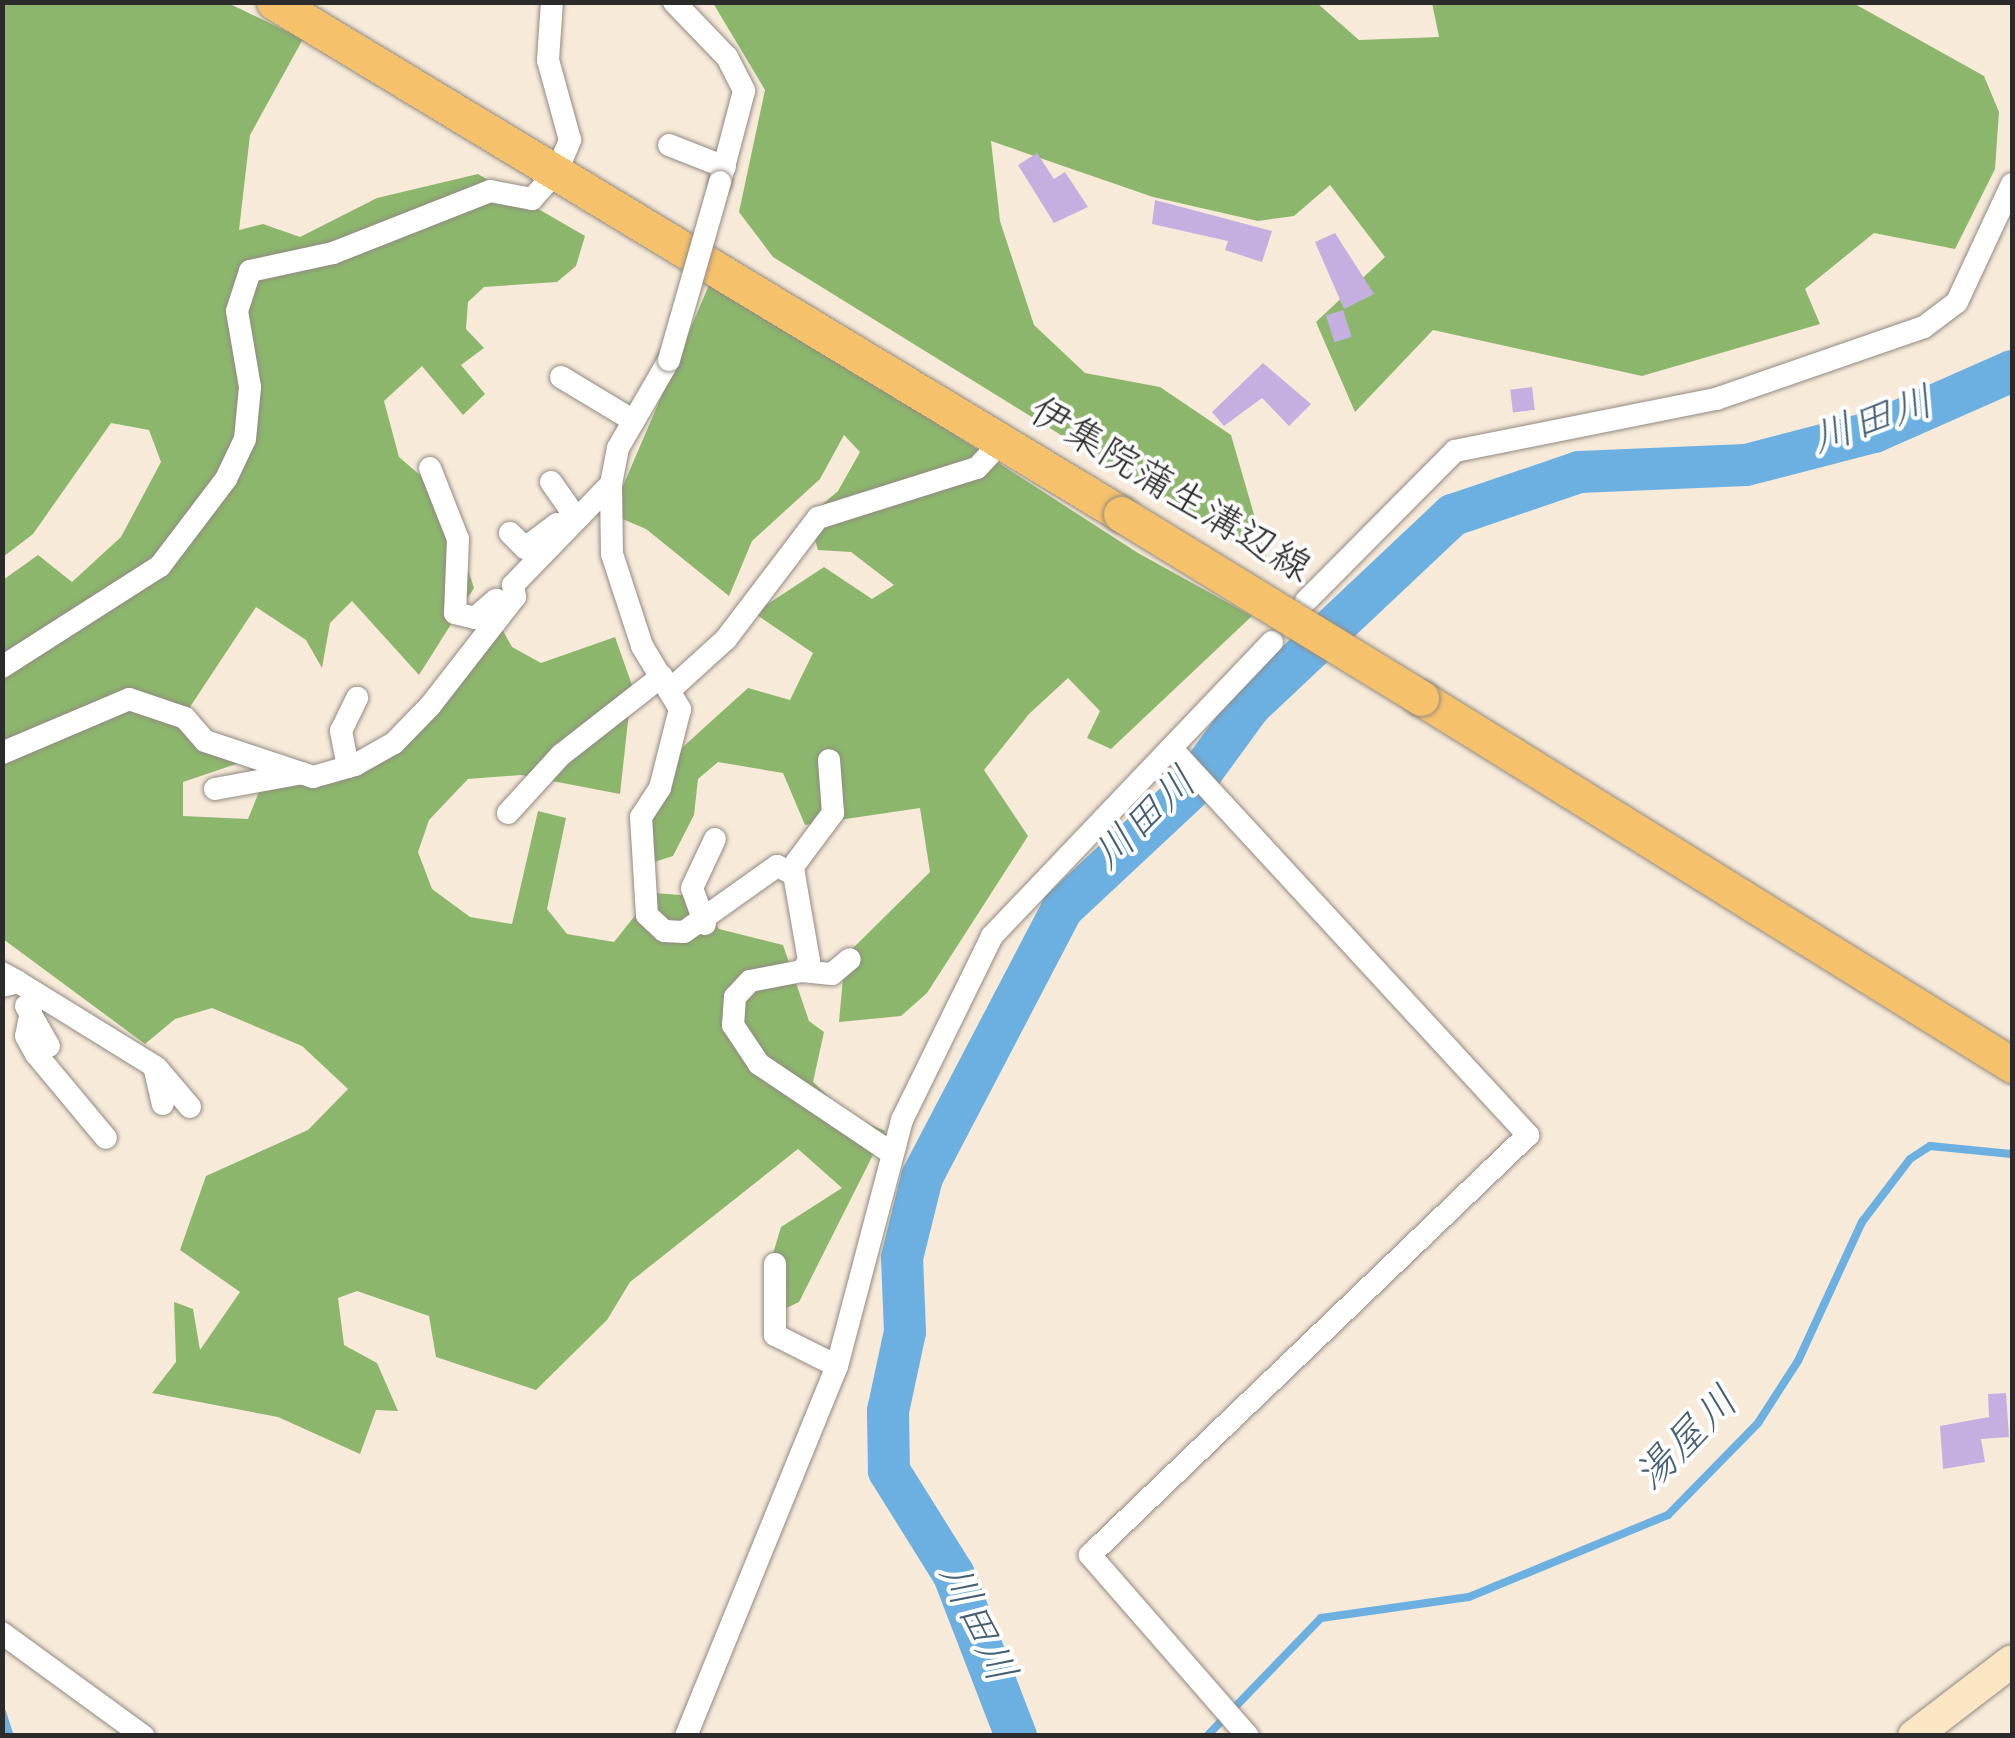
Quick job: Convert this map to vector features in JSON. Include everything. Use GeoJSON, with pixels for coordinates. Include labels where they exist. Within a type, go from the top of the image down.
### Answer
{"type":"FeatureCollection","features":[{"type":"Feature","properties":{"kind":"main road","name":"伊集院蒲生溝辺線"},"geometry":{"type":"LineString","coordinates":[[279,4],[1121,514],[2012,1065]]}},
{"type":"Feature","properties":{"kind":"main road"},"geometry":{"type":"LineString","coordinates":[[1914,1736],[2012,1661]]}},
{"type":"Feature","properties":{"kind":"street"},"geometry":{"type":"LineString","coordinates":[[2,667],[160,566],[226,480],[245,439],[250,388],[237,311],[250,271],[333,253],[490,191],[532,199],[557,171],[570,140],[548,60],[552,2]]}},
{"type":"Feature","properties":{"kind":"street"},"geometry":{"type":"LineString","coordinates":[[674,2],[727,57],[744,91],[669,360],[634,420],[612,484],[612,554],[642,646],[667,683],[677,738],[641,817],[647,914],[664,931],[706,924],[755,878],[777,866],[790,872]]}},
{"type":"Feature","properties":{"kind":"street"},"geometry":{"type":"LineString","coordinates":[[668,145],[722,175]]}},
{"type":"Feature","properties":{"kind":"street"},"geometry":{"type":"LineString","coordinates":[[1306,601],[1455,452],[1716,399],[1924,327],[1957,302],[2012,184]]}},
{"type":"Feature","properties":{"kind":"street"},"geometry":{"type":"LineString","coordinates":[[561,377],[634,420]]}},
{"type":"Feature","properties":{"kind":"street"},"geometry":{"type":"LineString","coordinates":[[508,813],[560,755],[726,638],[818,518],[976,468],[1001,442]]}},
{"type":"Feature","properties":{"kind":"street"},"geometry":{"type":"LineString","coordinates":[[430,468],[458,539],[454,614],[476,618],[514,591]]}},
{"type":"Feature","properties":{"kind":"street"},"geometry":{"type":"LineString","coordinates":[[551,482],[574,516]]}},
{"type":"Feature","properties":{"kind":"street"},"geometry":{"type":"LineString","coordinates":[[510,533],[525,548],[574,516],[612,484]]}},
{"type":"Feature","properties":{"kind":"street"},"geometry":{"type":"LineString","coordinates":[[215,789],[348,767],[394,744],[574,516]]}},
{"type":"Feature","properties":{"kind":"street"},"geometry":{"type":"LineString","coordinates":[[510,627],[514,591]]}},
{"type":"Feature","properties":{"kind":"street"},"geometry":{"type":"LineString","coordinates":[[686,1736],[838,1366],[893,1154],[992,936],[1272,642]]}},
{"type":"Feature","properties":{"kind":"street"},"geometry":{"type":"LineString","coordinates":[[348,767],[342,732],[357,698]]}},
{"type":"Feature","properties":{"kind":"street"},"geometry":{"type":"LineString","coordinates":[[2,753],[129,700],[185,718],[205,741],[302,773]]}},
{"type":"Feature","properties":{"kind":"street"},"geometry":{"type":"LineString","coordinates":[[1171,748],[1528,1135],[1090,1555],[1248,1736]]}},
{"type":"Feature","properties":{"kind":"street"},"geometry":{"type":"LineString","coordinates":[[802,971],[809,961],[790,872],[833,813],[829,760]]}},
{"type":"Feature","properties":{"kind":"street"},"geometry":{"type":"LineString","coordinates":[[706,924],[692,888],[715,839]]}},
{"type":"Feature","properties":{"kind":"street"},"geometry":{"type":"LineString","coordinates":[[850,959],[832,974],[802,971],[750,981],[736,997],[733,1026],[759,1064],[893,1154]]}},
{"type":"Feature","properties":{"kind":"street"},"geometry":{"type":"LineString","coordinates":[[8,982],[31,1011],[49,1046]]}},
{"type":"Feature","properties":{"kind":"street"},"geometry":{"type":"LineString","coordinates":[[8,982],[154,1066],[190,1106]]}},
{"type":"Feature","properties":{"kind":"street"},"geometry":{"type":"LineString","coordinates":[[31,1011],[26,1036],[36,1054],[106,1138]]}},
{"type":"Feature","properties":{"kind":"street"},"geometry":{"type":"LineString","coordinates":[[154,1066],[162,1104]]}},
{"type":"Feature","properties":{"kind":"street"},"geometry":{"type":"LineString","coordinates":[[775,1264],[775,1334],[838,1366]]}},
{"type":"Feature","properties":{"kind":"street"},"geometry":{"type":"LineString","coordinates":[[2,1633],[143,1736]]}},
{"type":"Feature","properties":{"kind":"green space"},"geometry":{"type":"Polygon","coordinates":[[[3,3],[228,3],[303,39],[250,135],[239,230],[263,224],[300,237],[377,198],[478,174],[585,236],[576,266],[557,282],[484,287],[468,302],[466,329],[484,348],[461,365],[485,394],[463,415],[422,366],[384,401],[399,457],[443,495],[474,588],[419,675],[352,601],[330,623],[322,668],[306,640],[256,607],[190,707],[194,731],[248,760],[183,782],[183,816],[248,819],[265,777],[348,762],[428,716],[497,620],[512,647],[541,663],[615,637],[632,685],[620,794],[521,775],[468,779],[429,820],[418,852],[432,889],[470,917],[512,924],[538,811],[566,818],[547,909],[567,934],[614,942],[653,893],[695,896],[719,929],[783,945],[809,1021],[824,1032],[813,1082],[848,1115],[885,1131],[799,1302],[768,1317],[766,1277],[781,1227],[842,1188],[798,1149],[630,1282],[607,1320],[536,1390],[436,1357],[429,1316],[357,1291],[338,1298],[344,1345],[377,1363],[398,1411],[376,1410],[360,1454],[278,1417],[152,1393],[176,1362],[174,1302],[193,1309],[200,1350],[240,1292],[180,1250],[206,1176],[308,1130],[348,1089],[302,1046],[212,1008],[175,1019],[145,1044],[3,939],[3,580],[38,555],[72,582],[121,537],[161,462],[149,430],[111,423],[33,534],[3,557],[3,3]]]}},
{"type":"Feature","properties":{"kind":"green space"},"geometry":{"type":"Polygon","coordinates":[[[713,3],[1317,3],[1359,40],[1439,37],[1432,3],[1853,3],[1984,76],[1999,112],[1995,169],[1955,249],[1874,233],[1805,289],[1820,324],[1642,376],[1433,330],[1355,412],[1316,322],[1385,257],[1330,185],[1294,216],[1258,221],[1153,197],[991,141],[1000,221],[1034,325],[1085,373],[1160,387],[1231,435],[1268,563],[773,257],[739,212],[765,90],[713,3]]]}},
{"type":"Feature","properties":{"kind":"green space"},"geometry":{"type":"Polygon","coordinates":[[[712,278],[1138,553],[1252,616],[1111,749],[1087,738],[1100,711],[1068,678],[1029,714],[984,770],[1028,836],[927,993],[901,1016],[839,1022],[845,956],[930,872],[920,808],[805,825],[783,773],[718,762],[698,779],[694,815],[673,856],[642,866],[650,789],[674,755],[748,688],[790,700],[813,653],[754,613],[824,567],[872,599],[894,585],[851,552],[818,550],[808,517],[838,491],[860,452],[844,435],[820,479],[752,541],[729,596],[646,529],[611,514],[712,278]]]}},
{"type":"Feature","properties":{"kind":"building"},"geometry":{"type":"Polygon","coordinates":[[[1037,153],[1054,179],[1065,172],[1088,207],[1054,223],[1018,165],[1037,153]]]}},
{"type":"Feature","properties":{"kind":"building"},"geometry":{"type":"Polygon","coordinates":[[[1155,200],[1272,231],[1262,262],[1225,250],[1228,241],[1152,224],[1155,200]]]}},
{"type":"Feature","properties":{"kind":"building"},"geometry":{"type":"Polygon","coordinates":[[[1335,233],[1374,294],[1344,309],[1315,242],[1335,233]]]}},
{"type":"Feature","properties":{"kind":"building"},"geometry":{"type":"Polygon","coordinates":[[[1343,310],[1352,337],[1335,342],[1326,316],[1343,310]]]}},
{"type":"Feature","properties":{"kind":"building"},"geometry":{"type":"Polygon","coordinates":[[[1263,363],[1311,404],[1289,426],[1262,398],[1224,426],[1212,412],[1263,363]]]}},
{"type":"Feature","properties":{"kind":"building"},"geometry":{"type":"Polygon","coordinates":[[[1532,387],[1535,410],[1513,413],[1510,390],[1532,387]]]}},
{"type":"Feature","properties":{"kind":"building"},"geometry":{"type":"Polygon","coordinates":[[[2006,1393],[2009,1437],[1981,1439],[1985,1462],[1943,1469],[1940,1426],[1989,1417],[1988,1394],[2006,1393]]]}},
{"type":"Feature","properties":{"kind":"waterway","name":"川田川"},"geometry":{"type":"LineString","coordinates":[[1016,1736],[954,1575],[889,1471],[888,1411],[905,1332],[902,1258],[922,1177],[1062,909],[1188,791],[1250,706],[1453,515],[1579,472],[1746,465],[1874,432],[2012,371]]}},
{"type":"Feature","properties":{"kind":"waterway","name":"湯屋川"},"geometry":{"type":"LineString","coordinates":[[1207,1736],[1321,1618],[1469,1597],[1668,1515],[1758,1423],[1798,1361],[1862,1222],[1910,1159],[1930,1146],[2012,1154]]}},
{"type":"Feature","properties":{"kind":"waterway"},"geometry":{"type":"LineString","coordinates":[[2,1712],[10,1736]]}}]}
